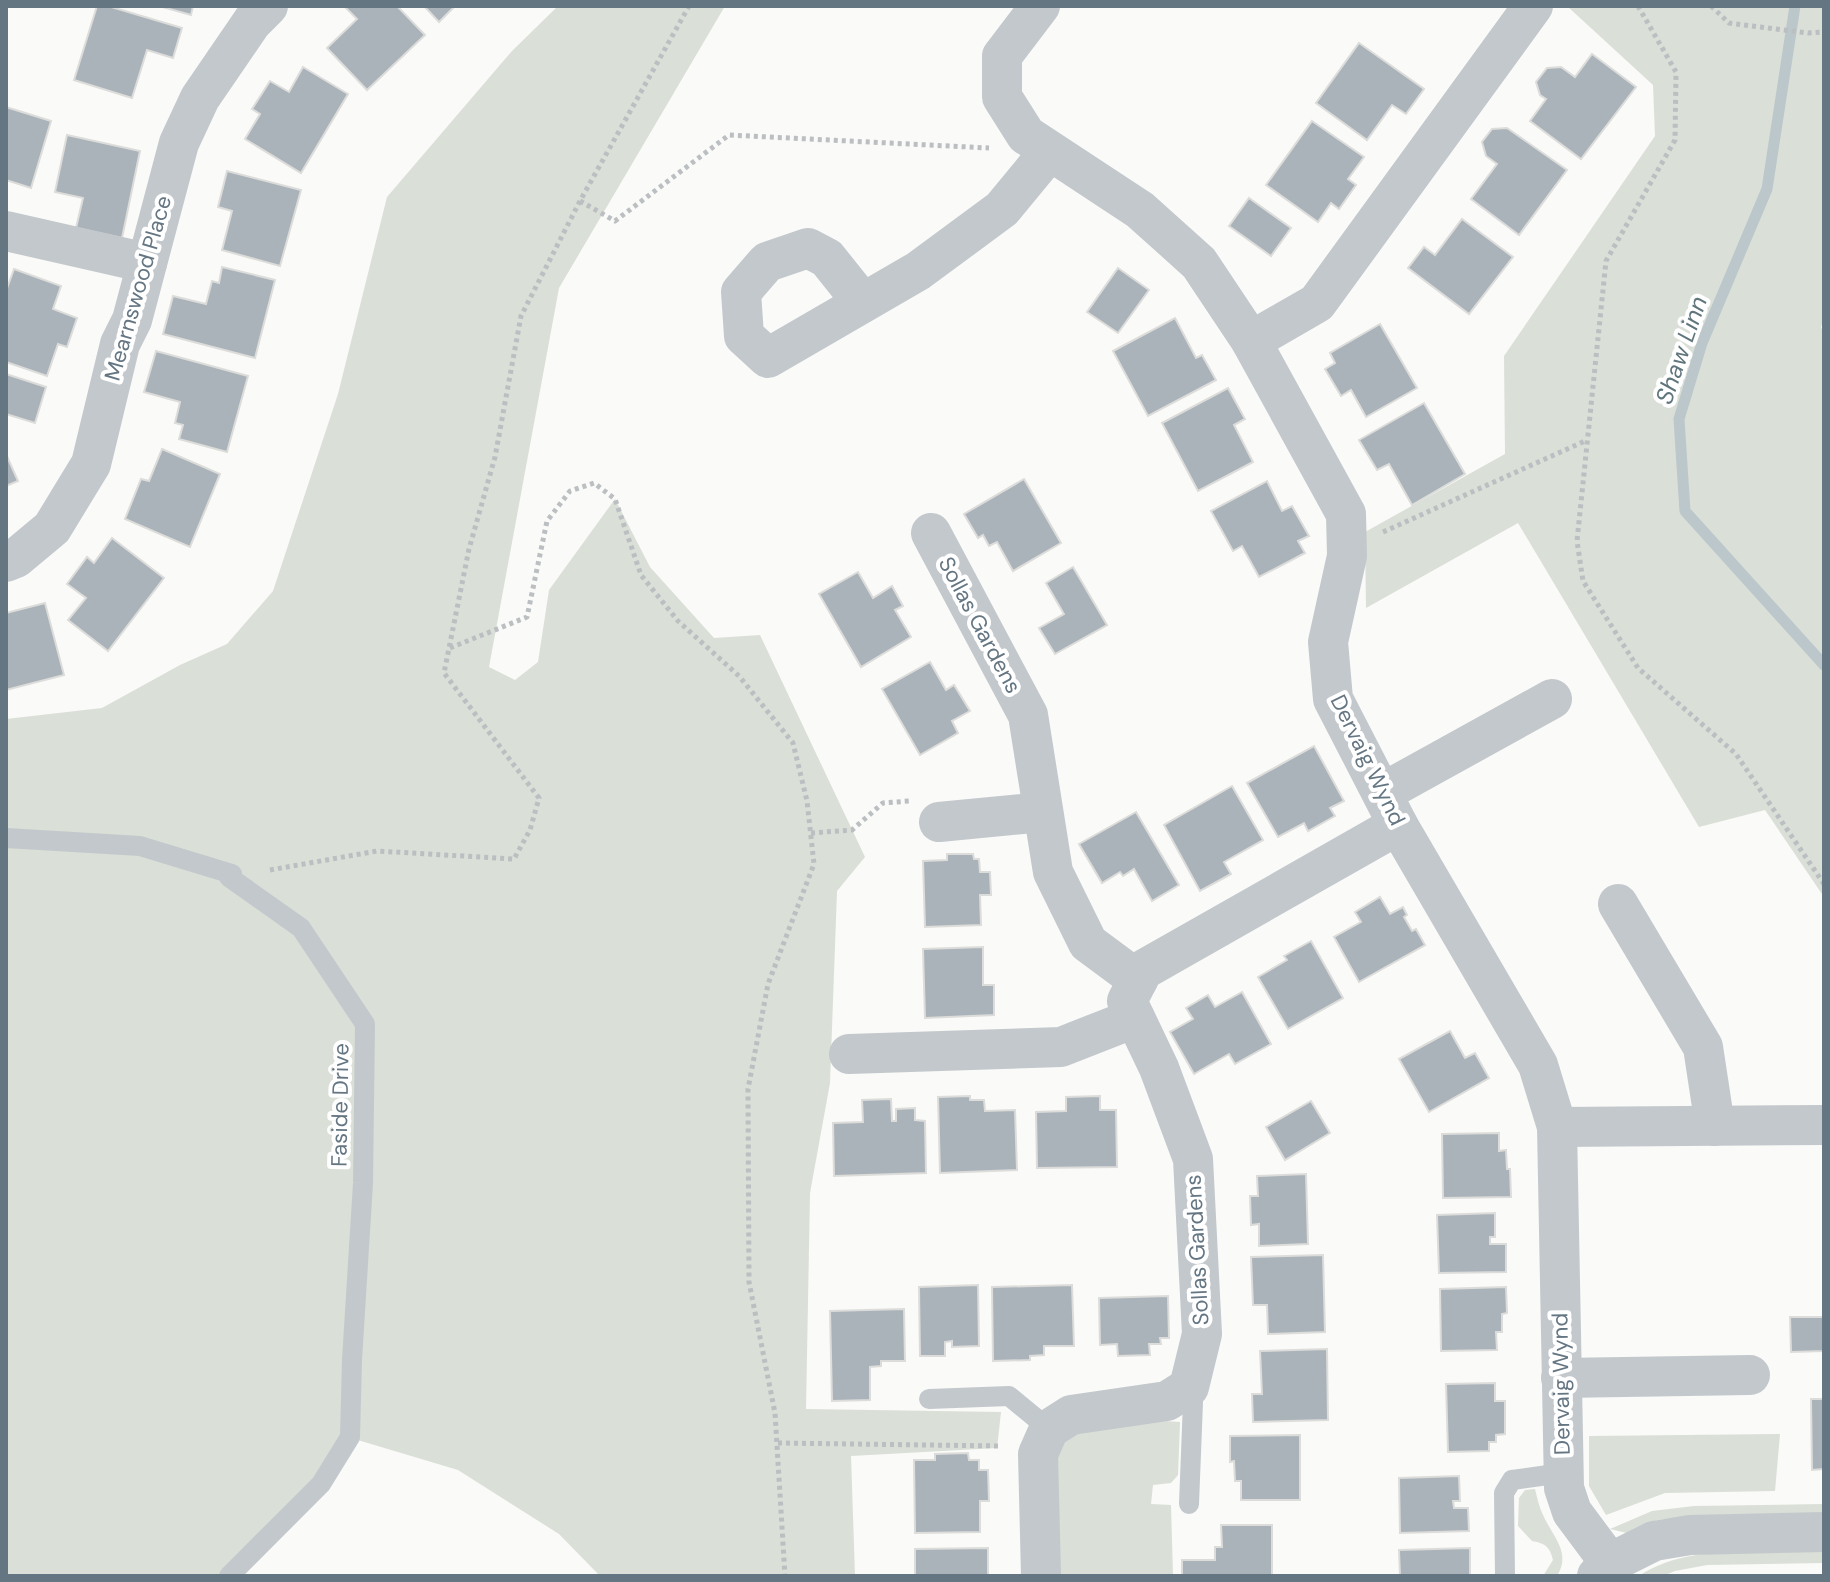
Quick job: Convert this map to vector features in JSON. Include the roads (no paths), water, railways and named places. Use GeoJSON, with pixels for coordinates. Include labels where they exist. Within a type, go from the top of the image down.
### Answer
{"type":"FeatureCollection","features":[{"type":"Feature","properties":{"kind":"street","name":"Mearnswood Place"},"geometry":{"type":"LineString","coordinates":[[6,562],[16,558],[52,528],[91,464],[120,344],[132,320],[179,143],[200,98],[252,22],[268,6]]}},
{"type":"Feature","properties":{"kind":"street","name":"Dervaig Wynd"},"geometry":{"type":"LineString","coordinates":[[1040,6],[1002,56],[1002,97],[1026,135],[1140,210],[1199,263],[1251,341],[1346,514],[1347,556],[1328,642],[1333,699],[1390,809],[1538,1065],[1557,1127],[1562,1473],[1572,1512],[1604,1569]]}},
{"type":"Feature","properties":{"kind":"street"},"geometry":{"type":"LineString","coordinates":[[1251,341],[1317,303],[1533,6]]}},
{"type":"Feature","properties":{"kind":"street"},"geometry":{"type":"LineString","coordinates":[[863,303],[918,271],[1002,209],[1049,152]]}},
{"type":"Feature","properties":{"kind":"street"},"geometry":{"type":"LineString","coordinates":[[6,231],[147,263]]}},
{"type":"Feature","properties":{"kind":"street","name":"Sollas Gardens"},"geometry":{"type":"LineString","coordinates":[[931,533],[1028,715],[1053,872],[1088,943],[1137,999],[1193,1159],[1202,1334],[1189,1387]]}},
{"type":"Feature","properties":{"kind":"street"},"geometry":{"type":"LineString","coordinates":[[849,1054],[1061,1047],[1137,999],[1143,970],[1552,699]]}},
{"type":"Feature","properties":{"kind":"street"},"geometry":{"type":"LineString","coordinates":[[939,822],[1043,812]]}},
{"type":"Feature","properties":{"kind":"street"},"geometry":{"type":"LineString","coordinates":[[1618,904],[1703,1047],[1715,1126]]}},
{"type":"Feature","properties":{"kind":"street"},"geometry":{"type":"LineString","coordinates":[[1557,1127],[1824,1125]]}},
{"type":"Feature","properties":{"kind":"street"},"geometry":{"type":"LineString","coordinates":[[1561,1378],[1750,1375]]}},
{"type":"Feature","properties":{"kind":"street"},"geometry":{"type":"LineString","coordinates":[[1041,1576],[1038,1454],[1045,1438],[1071,1415],[1167,1401],[1189,1387]]}},
{"type":"Feature","properties":{"kind":"street"},"geometry":{"type":"LineString","coordinates":[[1604,1569],[1654,1541],[1690,1535],[1824,1532]]}},
{"type":"Feature","properties":{"kind":"lane","name":"Faside Drive"},"geometry":{"type":"LineString","coordinates":[[6,838],[140,846],[232,874],[229,877],[301,928],[365,1024],[363,1183],[350,1437],[321,1484],[229,1576]]}},
{"type":"Feature","properties":{"kind":"lane"},"geometry":{"type":"LineString","coordinates":[[1189,1387],[1193,1402],[1189,1504]]}},
{"type":"Feature","properties":{"kind":"lane"},"geometry":{"type":"LineString","coordinates":[[929,1399],[1009,1396],[1045,1438]]}},
{"type":"Feature","properties":{"kind":"lane"},"geometry":{"type":"LineString","coordinates":[[1505,1576],[1504,1493],[1512,1480],[1562,1473]]}},
{"type":"Feature","properties":{"kind":"waterway","name":"Shaw Linn"},"geometry":{"type":"LineString","coordinates":[[1795,6],[1767,189],[1702,343],[1679,419],[1685,511],[1824,665]]}}]}
